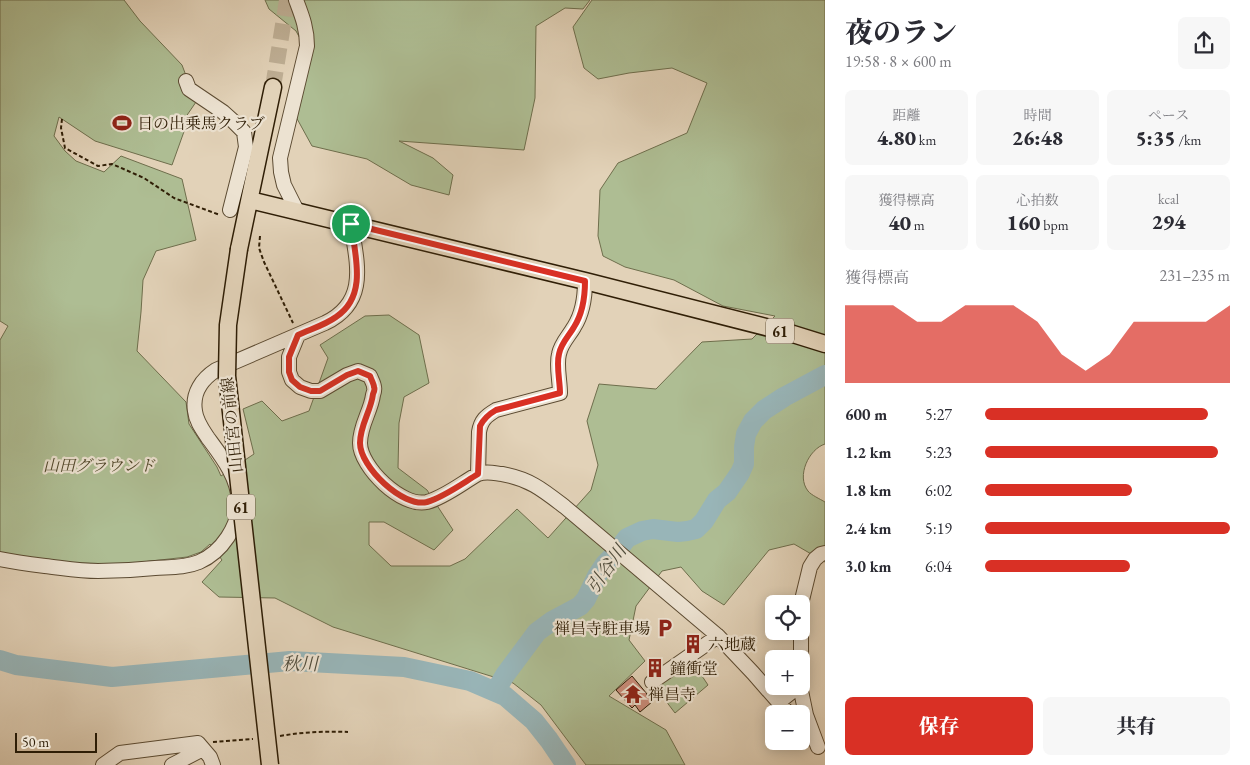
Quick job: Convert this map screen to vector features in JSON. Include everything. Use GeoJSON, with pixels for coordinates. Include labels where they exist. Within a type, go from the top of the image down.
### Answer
{"type":"FeatureCollection","features":[{"type":"Feature","properties":{"kind":"main road","name":"山田宮の前線"},"geometry":{"type":"LineString","coordinates":[[270,765],[227,376],[228,326],[239,249],[274,87]]}},
{"type":"Feature","properties":{"kind":"main road","name":"61"},"geometry":{"type":"LineString","coordinates":[[248,206],[296,211],[351,224],[585,281],[794,334],[825,344]]}},
{"type":"Feature","properties":{"kind":"street"},"geometry":{"type":"LineString","coordinates":[[296,0],[304,21],[307,46],[280,158],[284,186],[296,211]]}},
{"type":"Feature","properties":{"kind":"street"},"geometry":{"type":"LineString","coordinates":[[186,82],[189,89],[228,116],[244,132],[246,147],[225,213]]}},
{"type":"Feature","properties":{"kind":"street"},"geometry":{"type":"LineString","coordinates":[[225,213],[248,206]]}},
{"type":"Feature","properties":{"kind":"street"},"geometry":{"type":"LineString","coordinates":[[0,559],[100,571],[186,566],[202,561],[214,553],[223,544],[232,530],[238,516],[239,501],[233,476],[198,422],[194,410],[197,392],[205,378],[216,370],[298,335],[336,317],[345,310],[353,297],[357,284],[351,224]]}},
{"type":"Feature","properties":{"kind":"street"},"geometry":{"type":"LineString","coordinates":[[478,474],[479,432],[483,419],[488,414],[496,410],[560,393],[558,354],[562,343],[572,331],[579,318],[583,306],[585,281]]}},
{"type":"Feature","properties":{"kind":"street"},"geometry":{"type":"LineString","coordinates":[[298,335],[289,357],[289,372],[292,380],[300,387],[311,391],[320,391],[347,375],[358,371],[370,376],[374,387],[372,402],[362,426],[360,445],[370,468],[381,481],[395,492],[411,501],[427,502],[484,472],[516,477],[532,483],[549,494],[718,636],[782,705]]}},
{"type":"Feature","properties":{"kind":"street"},"geometry":{"type":"LineString","coordinates":[[803,595],[814,558],[825,553]]}},
{"type":"Feature","properties":{"kind":"street"},"geometry":{"type":"LineString","coordinates":[[652,682],[718,636]]}},
{"type":"Feature","properties":{"kind":"street"},"geometry":{"type":"LineString","coordinates":[[779,702],[788,695]]}},
{"type":"Feature","properties":{"kind":"street"},"geometry":{"type":"LineString","coordinates":[[802,695],[806,715],[822,750]]}},
{"type":"Feature","properties":{"kind":"street"},"geometry":{"type":"LineString","coordinates":[[810,737],[822,750]]}},
{"type":"Feature","properties":{"kind":"street"},"geometry":{"type":"LineString","coordinates":[[103,765],[120,753],[201,746]]}},
{"type":"Feature","properties":{"kind":"street"},"geometry":{"type":"LineString","coordinates":[[172,765],[201,746]]}},
{"type":"Feature","properties":{"kind":"street"},"geometry":{"type":"LineString","coordinates":[[201,746],[210,757],[213,765]]}},
{"type":"Feature","properties":{"kind":"path"},"geometry":{"type":"LineString","coordinates":[[62,119],[61,128],[65,148],[98,166],[112,164],[144,178],[174,198],[225,213]]}},
{"type":"Feature","properties":{"kind":"path"},"geometry":{"type":"LineString","coordinates":[[260,236],[259,248],[264,262],[298,335]]}},
{"type":"Feature","properties":{"kind":"green space","name":"山田グラウンド"},"geometry":{"type":"Polygon","coordinates":[[[0,0],[124,0],[140,21],[182,65],[196,102],[181,124],[186,126],[172,165],[95,141],[59,117],[54,136],[65,151],[76,161],[104,172],[121,156],[182,179],[196,240],[156,251],[143,280],[137,351],[186,402],[189,424],[221,476],[254,454],[243,409],[262,401],[282,421],[309,411],[328,358],[320,345],[365,316],[389,315],[419,335],[429,383],[404,397],[399,423],[398,468],[427,490],[453,530],[434,550],[384,522],[369,522],[369,545],[391,566],[450,566],[465,559],[517,509],[548,538],[591,490],[598,465],[587,421],[599,384],[656,389],[702,342],[752,339],[775,316],[723,306],[674,280],[625,267],[603,256],[598,236],[600,190],[618,163],[687,133],[707,83],[672,68],[598,79],[584,68],[573,27],[592,0],[825,0],[825,444],[814,451],[809,457],[803,478],[808,491],[825,502],[825,562],[794,544],[769,550],[724,605],[702,591],[681,567],[662,571],[636,606],[629,640],[645,661],[609,696],[666,730],[685,765],[586,765],[541,705],[513,683],[333,627],[275,598],[219,597],[202,582],[222,560],[210,544],[201,552],[187,557],[124,564],[77,563],[0,553],[0,340],[8,326],[0,321],[0,0]]]}},
{"type":"Feature","properties":{"kind":"green space"},"geometry":{"type":"Polygon","coordinates":[[[265,0],[590,0],[583,9],[565,8],[536,26],[535,98],[524,150],[399,141],[433,158],[453,175],[449,195],[411,185],[367,159],[312,146],[295,115],[303,44],[296,31],[269,9],[265,0]]]}},
{"type":"Feature","properties":{"kind":"green space"},"geometry":{"type":"Polygon","coordinates":[[[690,658],[708,685],[675,713],[653,684],[690,658]]]}},
{"type":"Feature","properties":{"kind":"building","name":"禅昌寺"},"geometry":{"type":"Polygon","coordinates":[[[632,676],[652,702],[640,712],[635,705],[632,708],[616,690],[632,676]]]}},
{"type":"Feature","properties":{"kind":"waterway","name":"引谷川"},"geometry":{"type":"LineString","coordinates":[[495,692],[505,675],[537,632],[552,621],[580,606],[586,599],[605,564],[627,538],[642,531],[653,529],[678,532],[696,529],[704,521],[717,500],[727,492],[740,473],[744,464],[746,434],[753,421],[764,410],[784,397],[825,375]]}},
{"type":"Feature","properties":{"kind":"waterway","name":"秋川"},"geometry":{"type":"LineString","coordinates":[[0,660],[16,665],[112,677],[290,661],[404,667],[470,681],[505,696],[534,721],[566,765]]}},
{"type":"Feature","properties":{"kind":"tunnel"},"geometry":{"type":"LineString","coordinates":[[273,87],[287,0]]}},
{"type":"Feature","properties":{"kind":"place","name":"日の出乗馬クラブ"},"geometry":{"type":"Point","coordinates":[122,123]}},
{"type":"Feature","properties":{"kind":"place","name":"禅昌寺駐車場"},"geometry":{"type":"Point","coordinates":[665,628]}},
{"type":"Feature","properties":{"kind":"place","name":"六地蔵"},"geometry":{"type":"Point","coordinates":[693,644]}},
{"type":"Feature","properties":{"kind":"place","name":"鐘衝堂"},"geometry":{"type":"Point","coordinates":[655,668]}},
{"type":"Feature","properties":{"kind":"place","name":"禅昌寺"},"geometry":{"type":"Point","coordinates":[633,694]}},
{"type":"Feature","properties":{"kind":"route"},"geometry":{"type":"LineString","coordinates":[[351,224],[585,281],[583,306],[579,318],[562,343],[558,354],[560,393],[496,410],[488,414],[480,426],[478,474],[427,502],[411,501],[395,492],[381,481],[370,468],[364,456],[360,445],[362,426],[372,402],[374,387],[370,376],[358,371],[347,375],[320,391],[311,391],[300,387],[292,380],[289,372],[289,357],[298,335],[336,317],[345,310],[353,297],[357,284],[357,274],[351,224]]}}]}
